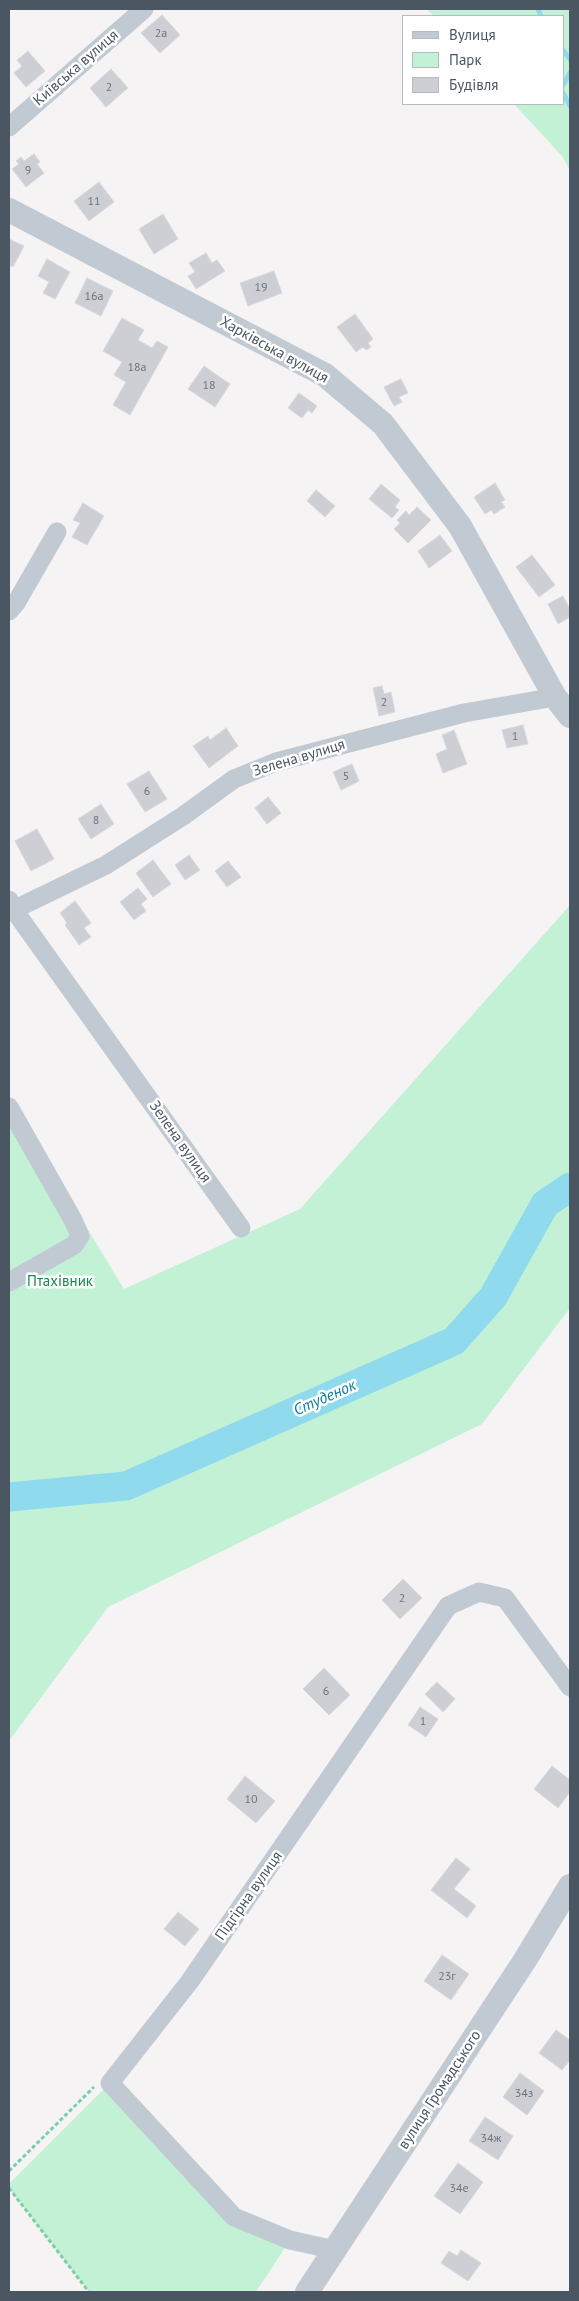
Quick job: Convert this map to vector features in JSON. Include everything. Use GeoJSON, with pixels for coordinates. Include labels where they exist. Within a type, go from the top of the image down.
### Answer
{"type":"FeatureCollection","features":[{"type":"Feature","properties":{"kind":"street","name":"Київська вулиця"},"geometry":{"type":"LineString","coordinates":[[9,127],[144,9]]}},
{"type":"Feature","properties":{"kind":"street","name":"Харківська вулиця"},"geometry":{"type":"LineString","coordinates":[[9,210],[325,375],[383,424],[460,526],[555,697],[570,716]]}},
{"type":"Feature","properties":{"kind":"street"},"geometry":{"type":"LineString","coordinates":[[9,611],[16,603],[57,532]]}},
{"type":"Feature","properties":{"kind":"street","name":"Зелена вулиця"},"geometry":{"type":"LineString","coordinates":[[241,1228],[11,907],[106,866],[234,779],[276,762],[464,712],[555,697]]}},
{"type":"Feature","properties":{"kind":"street"},"geometry":{"type":"LineString","coordinates":[[9,1107],[73,1220],[80,1236],[74,1246],[9,1282]]}},
{"type":"Feature","properties":{"kind":"street","name":"Підгірна вулиця"},"geometry":{"type":"LineString","coordinates":[[110,2083],[190,1981],[448,1606],[478,1592],[505,1598],[570,1687]]}},
{"type":"Feature","properties":{"kind":"street","name":"вулиця Громадського"},"geometry":{"type":"LineString","coordinates":[[307,2292],[524,1960],[570,1886]]}},
{"type":"Feature","properties":{"kind":"street"},"geometry":{"type":"LineString","coordinates":[[110,2083],[234,2217],[290,2240],[335,2250]]}},
{"type":"Feature","properties":{"kind":"path"},"geometry":{"type":"LineString","coordinates":[[9,2171],[99,2083],[110,2083]]}},
{"type":"Feature","properties":{"kind":"path"},"geometry":{"type":"LineString","coordinates":[[9,2188],[89,2292]]}},
{"type":"Feature","properties":{"kind":"green space"},"geometry":{"type":"Polygon","coordinates":[[[427,9],[570,9],[570,170],[562,156],[515,105],[564,105],[564,15],[433,15],[427,9]]]}},
{"type":"Feature","properties":{"kind":"green space","name":"Птахівник"},"geometry":{"type":"Polygon","coordinates":[[[570,905],[570,1308],[482,1424],[108,1607],[9,1741],[9,1100],[124,1289],[300,1209],[570,905]]]}},
{"type":"Feature","properties":{"kind":"green space"},"geometry":{"type":"Polygon","coordinates":[[[110,2083],[234,2217],[290,2240],[256,2292],[89,2292],[9,2188],[9,2184],[110,2083]]]}},
{"type":"Feature","properties":{"kind":"building"},"geometry":{"type":"Polygon","coordinates":[[[162,15],[180,35],[160,53],[141,33],[162,15]]]}},
{"type":"Feature","properties":{"kind":"building"},"geometry":{"type":"Polygon","coordinates":[[[28,51],[45,71],[26,87],[14,73],[22,66],[17,60],[28,51]]]}},
{"type":"Feature","properties":{"kind":"building"},"geometry":{"type":"Polygon","coordinates":[[[111,69],[128,88],[106,107],[90,88],[111,69]]]}},
{"type":"Feature","properties":{"kind":"building"},"geometry":{"type":"Polygon","coordinates":[[[34,154],[40,162],[37,164],[44,173],[26,187],[12,169],[19,164],[16,161],[21,157],[24,161],[34,154]]]}},
{"type":"Feature","properties":{"kind":"building"},"geometry":{"type":"Polygon","coordinates":[[[99,182],[114,202],[89,221],[74,201],[99,182]]]}},
{"type":"Feature","properties":{"kind":"building"},"geometry":{"type":"Polygon","coordinates":[[[163,214],[178,239],[154,254],[139,229],[163,214]]]}},
{"type":"Feature","properties":{"kind":"building"},"geometry":{"type":"Polygon","coordinates":[[[9,239],[24,246],[13,267],[9,265],[9,239]]]}},
{"type":"Feature","properties":{"kind":"building"},"geometry":{"type":"Polygon","coordinates":[[[206,253],[212,263],[217,260],[225,271],[196,289],[188,276],[195,272],[189,263],[206,253]]]}},
{"type":"Feature","properties":{"kind":"building"},"geometry":{"type":"Polygon","coordinates":[[[47,259],[70,272],[55,299],[43,293],[49,282],[38,276],[47,259]]]}},
{"type":"Feature","properties":{"kind":"building"},"geometry":{"type":"Polygon","coordinates":[[[274,271],[282,293],[248,306],[240,283],[274,271]]]}},
{"type":"Feature","properties":{"kind":"building"},"geometry":{"type":"Polygon","coordinates":[[[87,278],[113,291],[101,316],[75,303],[87,278]]]}},
{"type":"Feature","properties":{"kind":"building"},"geometry":{"type":"Polygon","coordinates":[[[355,314],[373,339],[368,343],[371,347],[366,350],[363,347],[356,352],[337,327],[355,314]]]}},
{"type":"Feature","properties":{"kind":"building"},"geometry":{"type":"Polygon","coordinates":[[[122,318],[144,330],[138,340],[152,348],[157,341],[168,347],[130,415],[113,405],[126,382],[114,375],[122,362],[103,351],[122,318]]]}},
{"type":"Feature","properties":{"kind":"building"},"geometry":{"type":"Polygon","coordinates":[[[204,366],[230,384],[215,407],[188,389],[204,366]]]}},
{"type":"Feature","properties":{"kind":"building"},"geometry":{"type":"Polygon","coordinates":[[[401,379],[408,393],[399,397],[402,402],[394,406],[384,387],[401,379]]]}},
{"type":"Feature","properties":{"kind":"building"},"geometry":{"type":"Polygon","coordinates":[[[299,393],[317,406],[312,413],[308,410],[302,418],[288,408],[299,393]]]}},
{"type":"Feature","properties":{"kind":"building"},"geometry":{"type":"Polygon","coordinates":[[[495,483],[505,500],[501,502],[505,507],[494,514],[491,510],[485,514],[474,497],[495,483]]]}},
{"type":"Feature","properties":{"kind":"building"},"geometry":{"type":"Polygon","coordinates":[[[381,484],[400,500],[395,507],[399,510],[392,518],[369,499],[381,484]]]}},
{"type":"Feature","properties":{"kind":"building"},"geometry":{"type":"Polygon","coordinates":[[[316,490],[335,506],[325,517],[307,501],[316,490]]]}},
{"type":"Feature","properties":{"kind":"building"},"geometry":{"type":"Polygon","coordinates":[[[83,503],[104,516],[87,545],[72,537],[80,523],[73,520],[83,503]]]}},
{"type":"Feature","properties":{"kind":"building"},"geometry":{"type":"Polygon","coordinates":[[[417,507],[431,520],[408,543],[394,529],[400,523],[397,520],[406,511],[409,515],[417,507]]]}},
{"type":"Feature","properties":{"kind":"building"},"geometry":{"type":"Polygon","coordinates":[[[440,535],[452,551],[429,568],[418,551],[440,535]]]}},
{"type":"Feature","properties":{"kind":"building"},"geometry":{"type":"Polygon","coordinates":[[[532,555],[555,585],[539,597],[516,567],[532,555]]]}},
{"type":"Feature","properties":{"kind":"building"},"geometry":{"type":"Polygon","coordinates":[[[563,596],[570,609],[570,617],[558,624],[548,604],[563,596]]]}},
{"type":"Feature","properties":{"kind":"building"},"geometry":{"type":"Polygon","coordinates":[[[382,686],[384,694],[391,692],[395,712],[379,716],[373,688],[382,686]]]}},
{"type":"Feature","properties":{"kind":"building"},"geometry":{"type":"Polygon","coordinates":[[[523,725],[528,744],[507,748],[502,730],[523,725]]]}},
{"type":"Feature","properties":{"kind":"building"},"geometry":{"type":"Polygon","coordinates":[[[226,728],[238,746],[209,768],[193,746],[208,736],[210,740],[226,728]]]}},
{"type":"Feature","properties":{"kind":"building"},"geometry":{"type":"Polygon","coordinates":[[[454,730],[467,764],[443,773],[436,754],[447,749],[442,735],[454,730]]]}},
{"type":"Feature","properties":{"kind":"building"},"geometry":{"type":"Polygon","coordinates":[[[352,764],[359,781],[341,790],[333,772],[352,764]]]}},
{"type":"Feature","properties":{"kind":"building"},"geometry":{"type":"Polygon","coordinates":[[[149,771],[167,799],[145,812],[127,784],[149,771]]]}},
{"type":"Feature","properties":{"kind":"building"},"geometry":{"type":"Polygon","coordinates":[[[268,797],[281,813],[267,824],[255,808],[268,797]]]}},
{"type":"Feature","properties":{"kind":"building"},"geometry":{"type":"Polygon","coordinates":[[[101,804],[114,824],[91,839],[78,819],[101,804]]]}},
{"type":"Feature","properties":{"kind":"building"},"geometry":{"type":"Polygon","coordinates":[[[37,829],[54,859],[31,871],[15,841],[37,829]]]}},
{"type":"Feature","properties":{"kind":"building"},"geometry":{"type":"Polygon","coordinates":[[[189,855],[200,870],[185,880],[175,865],[189,855]]]}},
{"type":"Feature","properties":{"kind":"building"},"geometry":{"type":"Polygon","coordinates":[[[153,860],[171,884],[153,897],[136,873],[153,860]]]}},
{"type":"Feature","properties":{"kind":"building"},"geometry":{"type":"Polygon","coordinates":[[[228,861],[241,877],[227,887],[215,871],[228,861]]]}},
{"type":"Feature","properties":{"kind":"building"},"geometry":{"type":"Polygon","coordinates":[[[138,888],[147,899],[141,904],[146,911],[134,920],[120,902],[138,888]]]}},
{"type":"Feature","properties":{"kind":"building"},"geometry":{"type":"Polygon","coordinates":[[[75,901],[91,923],[84,928],[91,937],[79,945],[65,925],[67,923],[60,913],[75,901]]]}},
{"type":"Feature","properties":{"kind":"building"},"geometry":{"type":"Polygon","coordinates":[[[403,1579],[422,1598],[400,1619],[382,1600],[403,1579]]]}},
{"type":"Feature","properties":{"kind":"building"},"geometry":{"type":"Polygon","coordinates":[[[324,1668],[350,1695],[329,1715],[303,1689],[324,1668]]]}},
{"type":"Feature","properties":{"kind":"building"},"geometry":{"type":"Polygon","coordinates":[[[437,1682],[455,1699],[443,1712],[425,1694],[437,1682]]]}},
{"type":"Feature","properties":{"kind":"building"},"geometry":{"type":"Polygon","coordinates":[[[420,1707],[438,1719],[426,1737],[408,1725],[420,1707]]]}},
{"type":"Feature","properties":{"kind":"building"},"geometry":{"type":"Polygon","coordinates":[[[552,1766],[570,1780],[570,1792],[558,1808],[534,1789],[552,1766]]]}},
{"type":"Feature","properties":{"kind":"building"},"geometry":{"type":"Polygon","coordinates":[[[245,1776],[275,1801],[256,1823],[227,1799],[245,1776]]]}},
{"type":"Feature","properties":{"kind":"building"},"geometry":{"type":"Polygon","coordinates":[[[456,1858],[470,1869],[454,1889],[476,1906],[467,1918],[431,1890],[456,1858]]]}},
{"type":"Feature","properties":{"kind":"building"},"geometry":{"type":"Polygon","coordinates":[[[178,1912],[199,1929],[185,1946],[164,1929],[178,1912]]]}},
{"type":"Feature","properties":{"kind":"building"},"geometry":{"type":"Polygon","coordinates":[[[442,1955],[469,1974],[451,2000],[424,1981],[442,1955]]]}},
{"type":"Feature","properties":{"kind":"building"},"geometry":{"type":"Polygon","coordinates":[[[556,2030],[570,2040],[570,2060],[562,2070],[539,2053],[556,2030]]]}},
{"type":"Feature","properties":{"kind":"building"},"geometry":{"type":"Polygon","coordinates":[[[520,2073],[544,2091],[527,2115],[503,2097],[520,2073]]]}},
{"type":"Feature","properties":{"kind":"building"},"geometry":{"type":"Polygon","coordinates":[[[485,2117],[513,2136],[498,2160],[469,2141],[485,2117]]]}},
{"type":"Feature","properties":{"kind":"building"},"geometry":{"type":"Polygon","coordinates":[[[458,2163],[483,2182],[460,2214],[434,2196],[458,2163]]]}},
{"type":"Feature","properties":{"kind":"building"},"geometry":{"type":"Polygon","coordinates":[[[461,2250],[481,2263],[468,2281],[441,2263],[449,2251],[457,2256],[461,2250]]]}},
{"type":"Feature","properties":{"kind":"waterway"},"geometry":{"type":"LineString","coordinates":[[538,9],[541,15]]}},
{"type":"Feature","properties":{"kind":"waterway"},"geometry":{"type":"LineString","coordinates":[[564,51],[570,59]]}},
{"type":"Feature","properties":{"kind":"waterway"},"geometry":{"type":"LineString","coordinates":[[564,83],[570,73]]}},
{"type":"Feature","properties":{"kind":"waterway"},"geometry":{"type":"LineString","coordinates":[[564,95],[570,106]]}},
{"type":"Feature","properties":{"kind":"waterway","name":"Студенок"},"geometry":{"type":"LineString","coordinates":[[9,1497],[126,1486],[454,1341],[493,1297],[545,1204],[570,1187]]}}]}
